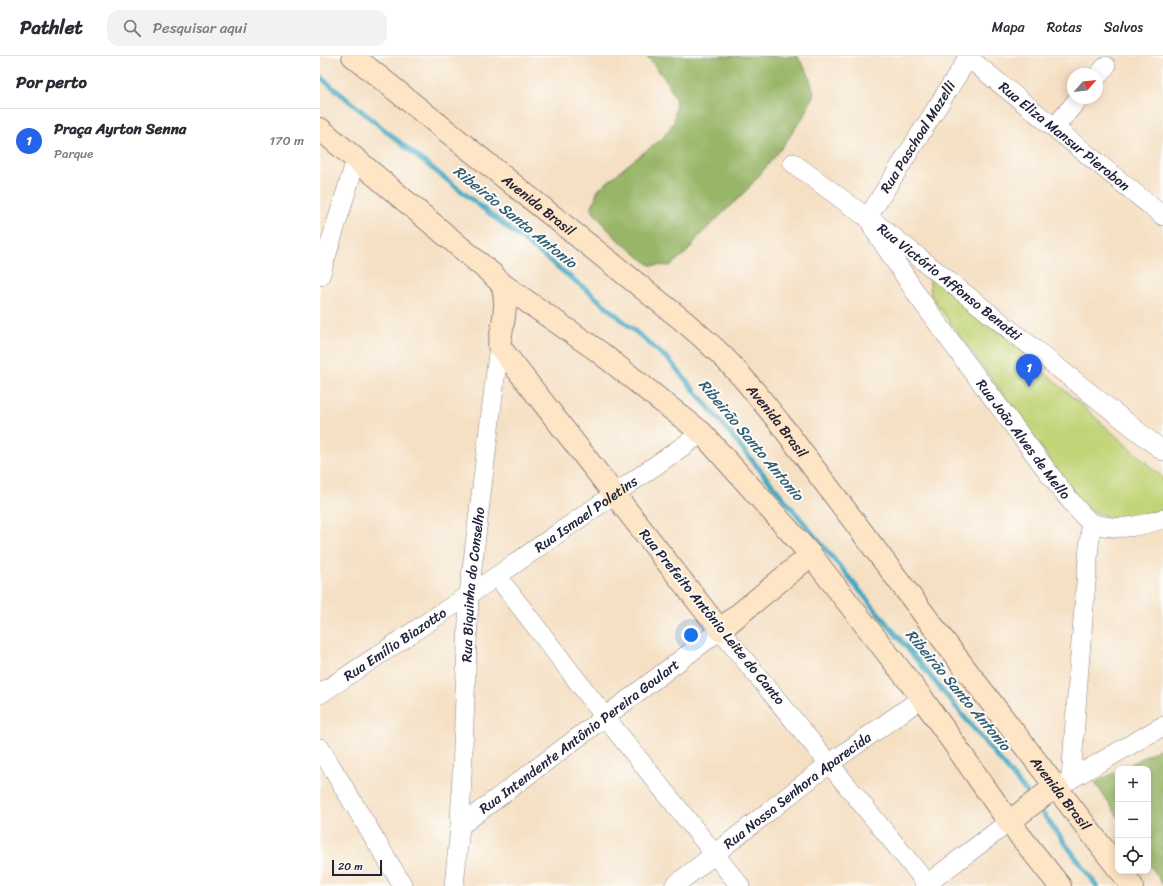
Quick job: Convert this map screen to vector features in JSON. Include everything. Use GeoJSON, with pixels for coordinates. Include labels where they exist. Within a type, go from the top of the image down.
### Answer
{"type":"FeatureCollection","features":[{"type":"Feature","properties":{"kind":"main road","name":"Avenida Brasil"},"geometry":{"type":"LineString","coordinates":[[353,56],[681,319],[736,370],[779,422],[841,506],[1058,787],[1115,864]]}},
{"type":"Feature","properties":{"kind":"main road"},"geometry":{"type":"LineString","coordinates":[[320,129],[502,284],[598,351],[702,433],[810,555],[922,698],[1013,819],[1060,886]]}},
{"type":"Feature","properties":{"kind":"main road","name":"Rua Biquinha do Conselho"},"geometry":{"type":"LineString","coordinates":[[499,346],[505,305],[505,293],[502,284]]}},
{"type":"Feature","properties":{"kind":"main road","name":"Rua Prefeito Antônio Leite do Canto"},"geometry":{"type":"LineString","coordinates":[[499,346],[720,630]]}},
{"type":"Feature","properties":{"kind":"main road","name":"Rua Intendente Antônio Pereira Goulart"},"geometry":{"type":"LineString","coordinates":[[720,630],[810,555]]}},
{"type":"Feature","properties":{"kind":"main road"},"geometry":{"type":"LineString","coordinates":[[1013,819],[1058,787]]}},
{"type":"Feature","properties":{"kind":"main road"},"geometry":{"type":"LineString","coordinates":[[1122,874],[1132,886]]}},
{"type":"Feature","properties":{"kind":"street","name":"Rua Eliza Mansur Pierobon"},"geometry":{"type":"LineString","coordinates":[[967,57],[1163,216]]}},
{"type":"Feature","properties":{"kind":"street","name":"Rua Paschoal Mazelli"},"geometry":{"type":"LineString","coordinates":[[868,217],[967,57]]}},
{"type":"Feature","properties":{"kind":"street"},"geometry":{"type":"LineString","coordinates":[[1055,127],[1074,104]]}},
{"type":"Feature","properties":{"kind":"street"},"geometry":{"type":"LineString","coordinates":[[320,276],[356,160]]}},
{"type":"Feature","properties":{"kind":"street","name":"Rua João Alves de Mello"},"geometry":{"type":"LineString","coordinates":[[793,163],[868,217],[875,231],[962,357],[1049,474],[1091,523]]}},
{"type":"Feature","properties":{"kind":"street","name":"Rua Victório Affonso Benatti"},"geometry":{"type":"LineString","coordinates":[[868,217],[1163,451]]}},
{"type":"Feature","properties":{"kind":"street","name":"Rua Biquinha do Conselho"},"geometry":{"type":"LineString","coordinates":[[454,886],[460,826],[469,594],[499,346]]}},
{"type":"Feature","properties":{"kind":"street","name":"Rua Ismael Poletins"},"geometry":{"type":"LineString","coordinates":[[469,594],[702,433]]}},
{"type":"Feature","properties":{"kind":"street"},"geometry":{"type":"LineString","coordinates":[[1058,787],[1079,667],[1091,523],[1108,527],[1122,528],[1163,519]]}},
{"type":"Feature","properties":{"kind":"street"},"geometry":{"type":"LineString","coordinates":[[497,576],[605,718],[740,886]]}},
{"type":"Feature","properties":{"kind":"street","name":"Rua Emílio Biazotto"},"geometry":{"type":"LineString","coordinates":[[320,694],[469,594]]}},
{"type":"Feature","properties":{"kind":"street","name":"Rua Intendente Antônio Pereira Goulart"},"geometry":{"type":"LineString","coordinates":[[460,826],[720,630]]}},
{"type":"Feature","properties":{"kind":"street","name":"Rua Prefeito Antônio Leite do Canto"},"geometry":{"type":"LineString","coordinates":[[720,630],[927,885]]}},
{"type":"Feature","properties":{"kind":"street","name":"Rua Nossa Senhora Aparecida"},"geometry":{"type":"LineString","coordinates":[[674,886],[829,764],[922,698]]}},
{"type":"Feature","properties":{"kind":"street"},"geometry":{"type":"LineString","coordinates":[[1058,787],[1163,726]]}},
{"type":"Feature","properties":{"kind":"street"},"geometry":{"type":"LineString","coordinates":[[320,748],[403,886]]}},
{"type":"Feature","properties":{"kind":"street"},"geometry":{"type":"LineString","coordinates":[[927,885],[1013,819]]}},
{"type":"Feature","properties":{"kind":"green space"},"geometry":{"type":"Polygon","coordinates":[[[647,56],[797,56],[808,73],[814,93],[806,113],[783,146],[757,178],[744,193],[699,236],[687,252],[670,266],[650,265],[618,240],[591,209],[598,190],[663,138],[674,122],[676,101],[668,83],[647,56]]]}},
{"type":"Feature","properties":{"kind":"green space"},"geometry":{"type":"Polygon","coordinates":[[[929,269],[1163,478],[1163,510],[1117,520],[1086,509],[931,296],[929,269]]]}},
{"type":"Feature","properties":{"kind":"green space"},"geometry":{"type":"Polygon","coordinates":[[[1163,747],[1163,885],[1151,867],[1151,766],[1128,766],[1163,747]]]}},
{"type":"Feature","properties":{"kind":"green space"},"geometry":{"type":"Polygon","coordinates":[[[1115,773],[1115,813],[1095,783],[1115,773]]]}},
{"type":"Feature","properties":{"kind":"waterway","name":"Ribeirão Santo Antonio"},"geometry":{"type":"LineString","coordinates":[[320,77],[409,150],[588,291],[670,361],[1032,799]]}},
{"type":"Feature","properties":{"kind":"waterway","name":"Ribeirão Santo Antonio"},"geometry":{"type":"LineString","coordinates":[[1038,807],[1097,886]]}},
{"type":"Feature","properties":{"kind":"place","name":"Praça Ayrton Senna"},"geometry":{"type":"Point","coordinates":[1029,387]}}]}
